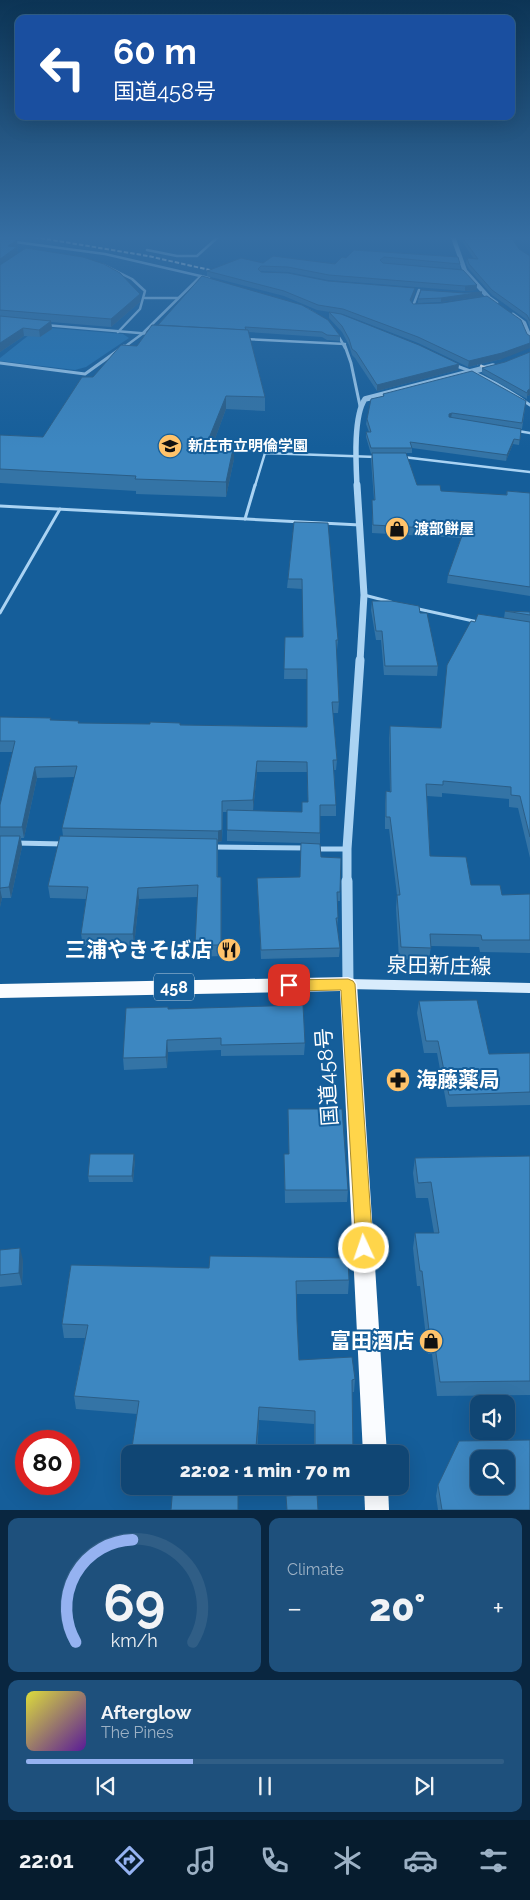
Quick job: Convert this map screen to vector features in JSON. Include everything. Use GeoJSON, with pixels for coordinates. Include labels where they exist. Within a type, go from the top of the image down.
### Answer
{"type":"FeatureCollection","features":[{"type":"Feature","properties":{"kind":"highway","name":"458"},"geometry":{"type":"LineString","coordinates":[[0,991],[348,984]]}},
{"type":"Feature","properties":{"kind":"highway","name":"国道458号"},"geometry":{"type":"LineString","coordinates":[[348,984],[374,1445]]}},
{"type":"Feature","properties":{"kind":"highway"},"geometry":{"type":"LineString","coordinates":[[376,1495],[377,1510]]}},
{"type":"Feature","properties":{"kind":"main road","name":"泉田新庄線"},"geometry":{"type":"LineString","coordinates":[[348,984],[530,988]]}},
{"type":"Feature","properties":{"kind":"street"},"geometry":{"type":"LineString","coordinates":[[118,332],[139,314],[142,307]]}},
{"type":"Feature","properties":{"kind":"street"},"geometry":{"type":"LineString","coordinates":[[0,363],[85,374],[142,334],[169,307]]}},
{"type":"Feature","properties":{"kind":"street"},"geometry":{"type":"LineString","coordinates":[[302,307],[316,313],[325,314]]}},
{"type":"Feature","properties":{"kind":"street"},"geometry":{"type":"LineString","coordinates":[[316,313],[337,330],[345,344],[360,406],[355,457],[364,595],[347,849],[348,984]]}},
{"type":"Feature","properties":{"kind":"street"},"geometry":{"type":"LineString","coordinates":[[510,313],[524,323],[530,338]]}},
{"type":"Feature","properties":{"kind":"street"},"geometry":{"type":"LineString","coordinates":[[39,325],[152,334]]}},
{"type":"Feature","properties":{"kind":"street"},"geometry":{"type":"LineString","coordinates":[[239,338],[345,344]]}},
{"type":"Feature","properties":{"kind":"street"},"geometry":{"type":"LineString","coordinates":[[360,406],[365,399],[379,394],[503,363]]}},
{"type":"Feature","properties":{"kind":"street"},"geometry":{"type":"LineString","coordinates":[[451,364],[458,368],[472,371],[513,393],[530,405]]}},
{"type":"Feature","properties":{"kind":"street"},"geometry":{"type":"LineString","coordinates":[[10,842],[70,844]]}},
{"type":"Feature","properties":{"kind":"street"},"geometry":{"type":"LineString","coordinates":[[208,846],[347,849]]}},
{"type":"Feature","properties":{"kind":"lane"},"geometry":{"type":"LineString","coordinates":[[510,430],[530,433]]}},
{"type":"Feature","properties":{"kind":"lane"},"geometry":{"type":"LineString","coordinates":[[245,519],[265,453],[384,457]]}},
{"type":"Feature","properties":{"kind":"lane"},"geometry":{"type":"LineString","coordinates":[[394,457],[429,459],[530,472]]}},
{"type":"Feature","properties":{"kind":"lane"},"geometry":{"type":"LineString","coordinates":[[0,506],[360,525]]}},
{"type":"Feature","properties":{"kind":"lane"},"geometry":{"type":"LineString","coordinates":[[0,613],[60,509]]}},
{"type":"Feature","properties":{"kind":"lane"},"geometry":{"type":"LineString","coordinates":[[364,595],[400,604]]}},
{"type":"Feature","properties":{"kind":"lane"},"geometry":{"type":"LineString","coordinates":[[408,606],[453,618],[482,623]]}},
{"type":"Feature","properties":{"kind":"shaded area"},"geometry":{"type":"Polygon","coordinates":[[[39,327],[123,334],[129,338],[86,367],[75,370],[0,361],[0,358],[39,327]]]}},
{"type":"Feature","properties":{"kind":"building"},"geometry":{"type":"Polygon","coordinates":[[[0,307],[124,307],[111,319],[0,310],[0,307]]]}},
{"type":"Feature","properties":{"kind":"building"},"geometry":{"type":"Polygon","coordinates":[[[174,307],[306,307],[328,320],[340,336],[327,335],[322,332],[245,327],[246,330],[158,325],[174,307]]]}},
{"type":"Feature","properties":{"kind":"building"},"geometry":{"type":"Polygon","coordinates":[[[333,307],[503,307],[521,320],[527,334],[530,336],[530,343],[502,353],[469,361],[418,337],[343,309],[333,307]]]}},
{"type":"Feature","properties":{"kind":"building"},"geometry":{"type":"Polygon","coordinates":[[[516,307],[530,307],[530,321],[527,315],[516,307]]]}},
{"type":"Feature","properties":{"kind":"building"},"geometry":{"type":"Polygon","coordinates":[[[329,312],[341,314],[419,345],[459,364],[377,385],[356,352],[352,349],[342,326],[329,312]]]}},
{"type":"Feature","properties":{"kind":"building"},"geometry":{"type":"Polygon","coordinates":[[[0,316],[51,321],[39,330],[23,328],[0,343],[0,316]]]}},
{"type":"Feature","properties":{"kind":"building"},"geometry":{"type":"Polygon","coordinates":[[[152,325],[248,330],[265,397],[226,396],[207,443],[234,444],[226,482],[135,479],[136,476],[0,469],[0,435],[43,437],[82,377],[93,377],[121,345],[137,346],[152,325]]]}},
{"type":"Feature","properties":{"kind":"building"},"geometry":{"type":"Polygon","coordinates":[[[530,352],[530,389],[527,393],[482,368],[505,362],[530,352]]]}},
{"type":"Feature","properties":{"kind":"building"},"geometry":{"type":"Polygon","coordinates":[[[472,371],[526,401],[522,423],[452,413],[449,414],[449,417],[521,429],[520,440],[514,439],[507,455],[410,442],[412,448],[371,448],[366,432],[371,432],[367,419],[371,399],[384,396],[383,394],[472,371]]]}},
{"type":"Feature","properties":{"kind":"building"},"geometry":{"type":"Polygon","coordinates":[[[372,453],[406,453],[417,485],[440,485],[441,491],[507,495],[507,491],[530,493],[530,587],[448,575],[464,530],[373,525],[372,500],[375,500],[372,453]]]}},
{"type":"Feature","properties":{"kind":"building"},"geometry":{"type":"Polygon","coordinates":[[[294,522],[328,523],[338,640],[336,640],[339,702],[332,702],[337,760],[333,760],[336,805],[320,805],[320,833],[227,830],[227,810],[302,812],[302,802],[308,802],[307,762],[257,761],[253,800],[222,801],[222,830],[62,828],[77,766],[35,767],[22,827],[0,827],[0,805],[15,741],[0,741],[0,717],[51,718],[50,720],[79,721],[78,723],[150,724],[150,722],[180,723],[180,725],[307,727],[307,669],[284,669],[285,637],[303,637],[302,579],[288,579],[294,522]]]}},
{"type":"Feature","properties":{"kind":"building"},"geometry":{"type":"Polygon","coordinates":[[[372,601],[392,601],[419,606],[420,613],[427,613],[438,666],[385,666],[382,631],[376,631],[372,601]]]}},
{"type":"Feature","properties":{"kind":"building"},"geometry":{"type":"Polygon","coordinates":[[[505,611],[530,612],[530,615],[505,611]]]}},
{"type":"Feature","properties":{"kind":"building"},"geometry":{"type":"Polygon","coordinates":[[[478,614],[530,622],[530,837],[520,796],[511,795],[511,787],[443,781],[443,785],[426,784],[430,856],[466,857],[471,885],[500,885],[502,895],[530,894],[530,940],[482,940],[481,935],[430,934],[431,948],[401,947],[397,895],[400,895],[390,817],[386,817],[386,791],[391,792],[390,726],[441,728],[447,665],[471,621],[475,622],[478,614]]]}},
{"type":"Feature","properties":{"kind":"building"},"geometry":{"type":"Polygon","coordinates":[[[0,836],[20,836],[9,887],[0,888],[0,836]]]}},
{"type":"Feature","properties":{"kind":"building"},"geometry":{"type":"Polygon","coordinates":[[[60,836],[217,839],[217,877],[221,877],[221,945],[195,945],[198,885],[138,888],[133,934],[81,934],[88,887],[48,886],[60,836]]]}},
{"type":"Feature","properties":{"kind":"building"},"geometry":{"type":"Polygon","coordinates":[[[301,843],[320,844],[321,857],[341,858],[340,892],[337,892],[338,918],[336,918],[340,948],[261,950],[257,878],[300,877],[301,843]]]}},
{"type":"Feature","properties":{"kind":"building"},"geometry":{"type":"Polygon","coordinates":[[[477,1000],[489,1054],[530,1053],[530,1092],[449,1095],[438,1041],[426,1041],[419,1001],[477,1000]]]}},
{"type":"Feature","properties":{"kind":"building"},"geometry":{"type":"Polygon","coordinates":[[[303,1005],[305,1043],[221,1045],[221,1038],[167,1040],[166,1057],[123,1058],[126,1008],[168,1007],[168,1009],[303,1005]]]}},
{"type":"Feature","properties":{"kind":"building"},"geometry":{"type":"Polygon","coordinates":[[[288,1109],[342,1109],[348,1190],[285,1190],[284,1154],[289,1154],[288,1109]]]}},
{"type":"Feature","properties":{"kind":"building"},"geometry":{"type":"Polygon","coordinates":[[[90,1154],[134,1154],[132,1176],[88,1176],[90,1154]]]}},
{"type":"Feature","properties":{"kind":"building"},"geometry":{"type":"Polygon","coordinates":[[[530,1156],[530,1381],[440,1382],[434,1339],[430,1339],[422,1271],[420,1271],[415,1233],[439,1233],[431,1182],[418,1183],[415,1158],[530,1156]]]}},
{"type":"Feature","properties":{"kind":"building"},"geometry":{"type":"Polygon","coordinates":[[[20,1248],[19,1273],[0,1275],[0,1250],[20,1248]]]}},
{"type":"Feature","properties":{"kind":"building"},"geometry":{"type":"Polygon","coordinates":[[[210,1256],[348,1258],[349,1280],[296,1281],[297,1321],[299,1360],[352,1357],[355,1379],[352,1380],[353,1445],[315,1445],[315,1411],[259,1407],[256,1445],[132,1445],[139,1401],[74,1396],[88,1325],[62,1324],[71,1265],[209,1268],[210,1256]]]}},
{"type":"Feature","properties":{"kind":"building"},"geometry":{"type":"Polygon","coordinates":[[[530,1440],[530,1510],[442,1510],[438,1485],[459,1441],[530,1440]]]}},
{"type":"Feature","properties":{"kind":"building"},"geometry":{"type":"Polygon","coordinates":[[[172,1495],[238,1495],[238,1510],[171,1510],[172,1495]]]}},
{"type":"Feature","properties":{"kind":"building"},"geometry":{"type":"Polygon","coordinates":[[[317,1495],[318,1510],[287,1510],[286,1496],[317,1495]]]}},
{"type":"Feature","properties":{"kind":"railway"},"geometry":{"type":"LineString","coordinates":[[466,358],[497,374]]}},
{"type":"Feature","properties":{"kind":"place","name":"新庄市立明倫学園"},"geometry":{"type":"Point","coordinates":[170,446]}},
{"type":"Feature","properties":{"kind":"place","name":"渡部餅屋"},"geometry":{"type":"Point","coordinates":[397,529]}},
{"type":"Feature","properties":{"kind":"place","name":"三浦やきそば店"},"geometry":{"type":"Point","coordinates":[229,950]}},
{"type":"Feature","properties":{"kind":"place","name":"海藤薬局"},"geometry":{"type":"Point","coordinates":[398,1080]}},
{"type":"Feature","properties":{"kind":"place","name":"富田酒店"},"geometry":{"type":"Point","coordinates":[431,1341]}},
{"type":"Feature","properties":{"kind":"route"},"geometry":{"type":"LineString","coordinates":[[289,985],[348,984],[364,1248]]}}]}
